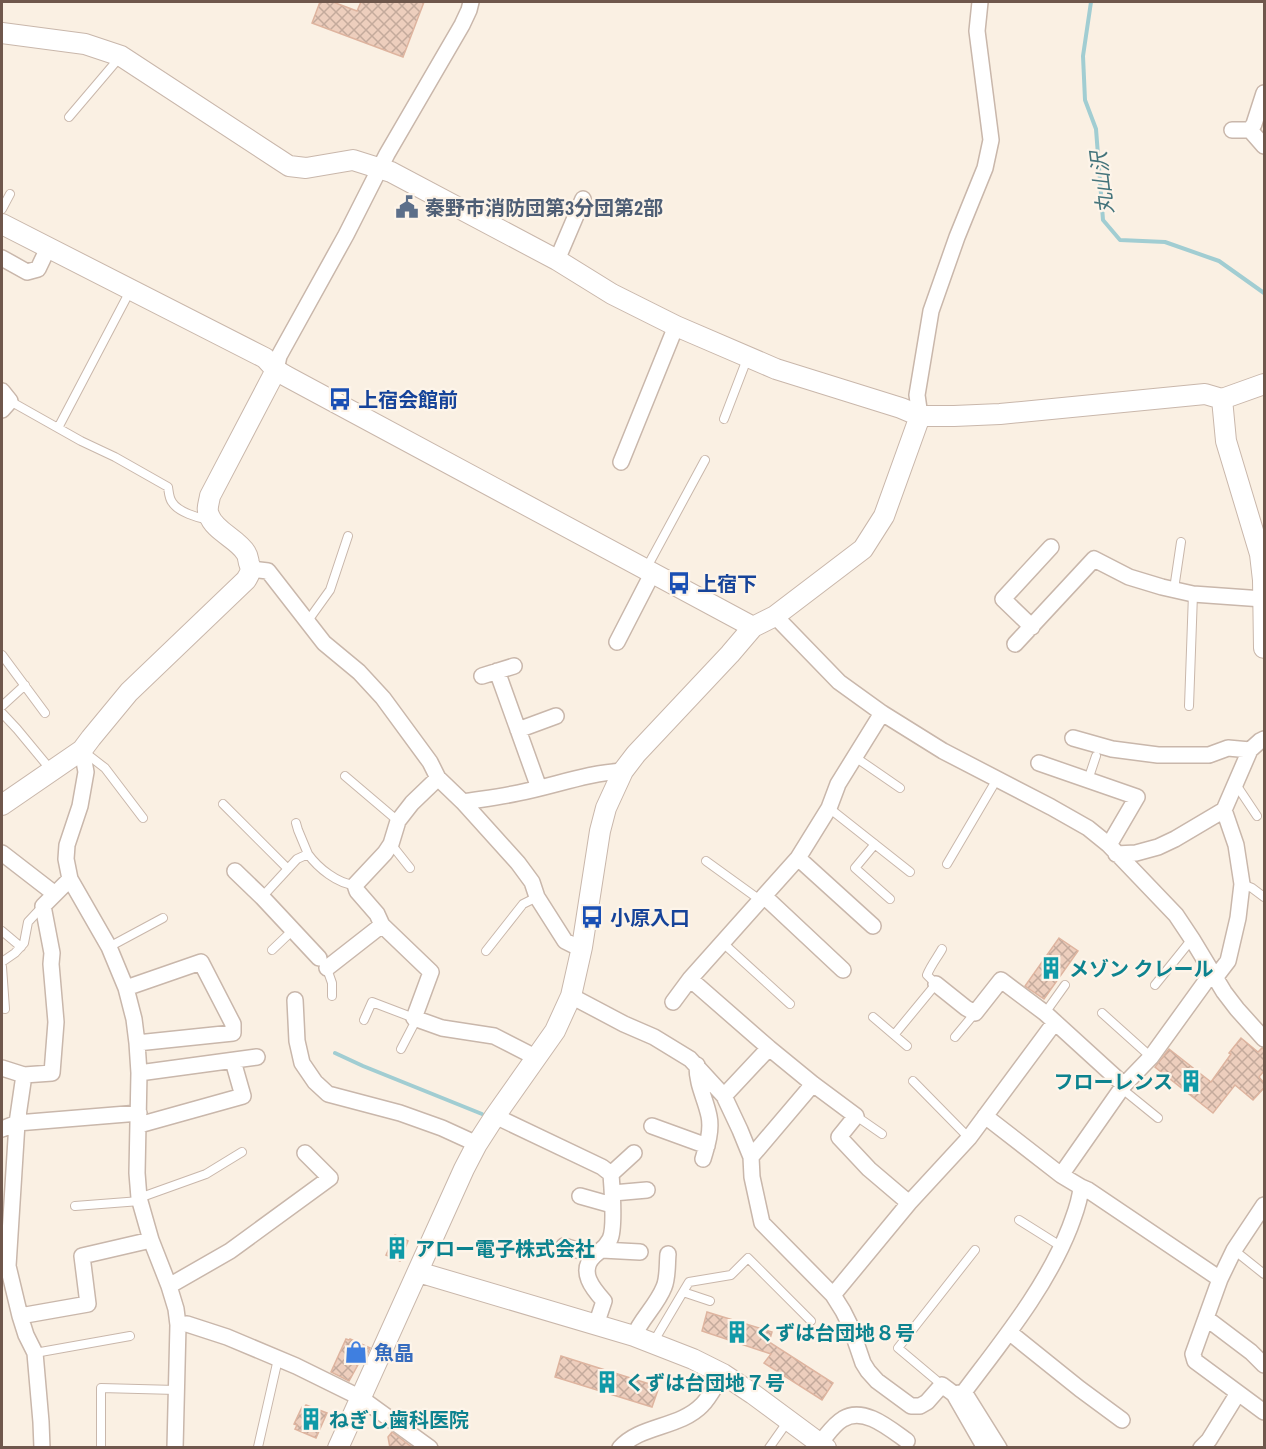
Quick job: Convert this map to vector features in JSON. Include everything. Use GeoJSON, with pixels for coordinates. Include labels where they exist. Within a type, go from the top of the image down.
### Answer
{"type":"FeatureCollection","features":[{"type":"Feature","properties":{"kind":"street"},"geometry":{"type":"LineString","coordinates":[[2,805],[82,750],[129,692],[246,580],[251,569],[246,553],[211,520],[207,507],[210,496],[276,370],[279,356],[346,236],[379,168],[462,25],[471,2]]}},
{"type":"Feature","properties":{"kind":"street"},"geometry":{"type":"LineString","coordinates":[[338,1448],[464,1168],[495,1116],[555,1031],[571,996],[582,947],[600,831],[606,808],[623,771],[753,627],[776,616],[864,549],[885,516],[920,416],[917,395],[931,311],[957,237],[985,168],[991,140],[977,24],[980,2]]}},
{"type":"Feature","properties":{"kind":"street"},"geometry":{"type":"LineString","coordinates":[[2,33],[85,44],[121,56],[289,166],[306,168],[353,160],[392,172],[557,260],[612,294],[676,326],[776,369],[920,416],[1000,414],[1205,394],[1222,399],[1264,384]]}},
{"type":"Feature","properties":{"kind":"street"},"geometry":{"type":"LineString","coordinates":[[1250,130],[1264,93]]}},
{"type":"Feature","properties":{"kind":"street"},"geometry":{"type":"LineString","coordinates":[[1232,130],[1250,130],[1264,146]]}},
{"type":"Feature","properties":{"kind":"street"},"geometry":{"type":"LineString","coordinates":[[557,260],[583,199]]}},
{"type":"Feature","properties":{"kind":"street"},"geometry":{"type":"LineString","coordinates":[[3,224],[266,358],[276,370],[296,382],[753,627]]}},
{"type":"Feature","properties":{"kind":"street"},"geometry":{"type":"LineString","coordinates":[[2,258],[27,272],[38,269],[48,248]]}},
{"type":"Feature","properties":{"kind":"street"},"geometry":{"type":"LineString","coordinates":[[621,462],[676,326]]}},
{"type":"Feature","properties":{"kind":"street"},"geometry":{"type":"LineString","coordinates":[[1222,399],[1226,441],[1260,554],[1264,648]]}},
{"type":"Feature","properties":{"kind":"street"},"geometry":{"type":"LineString","coordinates":[[1032,627],[1003,599],[1051,547]]}},
{"type":"Feature","properties":{"kind":"street"},"geometry":{"type":"LineString","coordinates":[[1015,645],[1094,559],[1129,577],[1193,594],[1263,599]]}},
{"type":"Feature","properties":{"kind":"street"},"geometry":{"type":"LineString","coordinates":[[251,569],[268,571],[324,643],[359,672],[383,698],[430,762],[438,778],[518,863],[532,882],[537,897],[565,941],[582,947]]}},
{"type":"Feature","properties":{"kind":"street"},"geometry":{"type":"LineString","coordinates":[[617,642],[649,572]]}},
{"type":"Feature","properties":{"kind":"street"},"geometry":{"type":"LineString","coordinates":[[776,616],[839,682],[882,713],[943,751],[1088,828],[1176,915],[1224,992],[1264,1039]]}},
{"type":"Feature","properties":{"kind":"street"},"geometry":{"type":"LineString","coordinates":[[482,676],[514,666]]}},
{"type":"Feature","properties":{"kind":"street"},"geometry":{"type":"LineString","coordinates":[[497,671],[539,788]]}},
{"type":"Feature","properties":{"kind":"street"},"geometry":{"type":"LineString","coordinates":[[673,1002],[690,979],[798,858],[829,808],[838,784],[882,713]]}},
{"type":"Feature","properties":{"kind":"street"},"geometry":{"type":"LineString","coordinates":[[518,730],[556,716]]}},
{"type":"Feature","properties":{"kind":"street"},"geometry":{"type":"LineString","coordinates":[[1073,738],[1112,749],[1158,755],[1209,755],[1228,748],[1250,750]]}},
{"type":"Feature","properties":{"kind":"street"},"geometry":{"type":"LineString","coordinates":[[1112,850],[1136,853],[1158,847],[1224,810],[1250,750],[1264,739]]}},
{"type":"Feature","properties":{"kind":"street"},"geometry":{"type":"LineString","coordinates":[[82,750],[86,772],[80,806],[67,845],[66,859],[70,879],[109,947],[126,988],[138,1043],[137,1173],[140,1200],[151,1240],[176,1309],[178,1325],[175,1448]]}},
{"type":"Feature","properties":{"kind":"street"},"geometry":{"type":"LineString","coordinates":[[1039,763],[1137,797],[1112,850]]}},
{"type":"Feature","properties":{"kind":"street"},"geometry":{"type":"LineString","coordinates":[[463,802],[518,793],[586,775],[623,771]]}},
{"type":"Feature","properties":{"kind":"street"},"geometry":{"type":"LineString","coordinates":[[438,778],[412,803],[398,821],[391,844],[355,885],[357,891],[377,914],[382,925],[431,972],[414,1018],[442,1028],[494,1036],[537,1058]]}},
{"type":"Feature","properties":{"kind":"street"},"geometry":{"type":"LineString","coordinates":[[1061,1175],[1122,1087],[1150,1057],[1206,981],[1215,978],[1228,960],[1238,918],[1242,884],[1236,846],[1224,810]]}},
{"type":"Feature","properties":{"kind":"street"},"geometry":{"type":"LineString","coordinates":[[2,853],[55,894]]}},
{"type":"Feature","properties":{"kind":"street"},"geometry":{"type":"LineString","coordinates":[[798,858],[873,926]]}},
{"type":"Feature","properties":{"kind":"street"},"geometry":{"type":"LineString","coordinates":[[235,871],[323,963],[382,925]]}},
{"type":"Feature","properties":{"kind":"street"},"geometry":{"type":"LineString","coordinates":[[2,1068],[24,1075],[52,1073],[56,1022],[52,953],[44,906],[70,879]]}},
{"type":"Feature","properties":{"kind":"street"},"geometry":{"type":"LineString","coordinates":[[762,898],[843,970]]}},
{"type":"Feature","properties":{"kind":"street"},"geometry":{"type":"LineString","coordinates":[[126,988],[201,962],[233,1024],[233,1033],[138,1043]]}},
{"type":"Feature","properties":{"kind":"street"},"geometry":{"type":"LineString","coordinates":[[690,979],[769,1048],[856,1116],[839,1137],[869,1168],[909,1203]]}},
{"type":"Feature","properties":{"kind":"street"},"geometry":{"type":"LineString","coordinates":[[936,984],[975,1013],[1001,980],[1050,1018],[1122,1087]]}},
{"type":"Feature","properties":{"kind":"street"},"geometry":{"type":"LineString","coordinates":[[571,996],[654,1037],[690,1059],[724,1096],[751,1157],[752,1177],[762,1223],[833,1295],[850,1325],[862,1363],[868,1371],[877,1381],[911,1406],[920,1406],[953,1390],[1009,1332],[1040,1288],[1062,1247],[1080,1200],[1081,1187]]}},
{"type":"Feature","properties":{"kind":"street"},"geometry":{"type":"LineString","coordinates":[[295,1000],[297,1041],[302,1063],[315,1082],[328,1094],[400,1113],[477,1144]]}},
{"type":"Feature","properties":{"kind":"street"},"geometry":{"type":"LineString","coordinates":[[833,1295],[909,1203],[969,1138],[1050,1018]]}},
{"type":"Feature","properties":{"kind":"street"},"geometry":{"type":"LineString","coordinates":[[724,1096],[769,1048]]}},
{"type":"Feature","properties":{"kind":"street"},"geometry":{"type":"LineString","coordinates":[[139,1073],[257,1057]]}},
{"type":"Feature","properties":{"kind":"street"},"geometry":{"type":"LineString","coordinates":[[2,1129],[17,1123],[139,1119],[243,1096],[233,1061]]}},
{"type":"Feature","properties":{"kind":"street"},"geometry":{"type":"LineString","coordinates":[[662,1125],[705,1152],[709,1140],[710,1118],[697,1078],[697,1065]]}},
{"type":"Feature","properties":{"kind":"street"},"geometry":{"type":"LineString","coordinates":[[24,1075],[17,1123],[8,1266],[20,1316],[34,1353],[42,1448]]}},
{"type":"Feature","properties":{"kind":"street"},"geometry":{"type":"LineString","coordinates":[[751,1157],[813,1084]]}},
{"type":"Feature","properties":{"kind":"street"},"geometry":{"type":"LineString","coordinates":[[495,1116],[602,1167],[611,1174],[611,1238],[590,1261],[587,1277],[592,1288],[604,1301],[596,1325]]}},
{"type":"Feature","properties":{"kind":"street"},"geometry":{"type":"LineString","coordinates":[[985,1116],[1061,1175],[1088,1190],[1220,1279]]}},
{"type":"Feature","properties":{"kind":"street"},"geometry":{"type":"LineString","coordinates":[[169,1286],[230,1251],[330,1178],[305,1153]]}},
{"type":"Feature","properties":{"kind":"street"},"geometry":{"type":"LineString","coordinates":[[611,1174],[634,1153]]}},
{"type":"Feature","properties":{"kind":"street"},"geometry":{"type":"LineString","coordinates":[[580,1196],[612,1199],[647,1190]]}},
{"type":"Feature","properties":{"kind":"street"},"geometry":{"type":"LineString","coordinates":[[1264,1205],[1257,1220],[1234,1250],[1220,1279],[1193,1354],[1195,1361],[1264,1412]]}},
{"type":"Feature","properties":{"kind":"street"},"geometry":{"type":"LineString","coordinates":[[20,1316],[87,1304],[82,1256],[151,1240]]}},
{"type":"Feature","properties":{"kind":"street"},"geometry":{"type":"LineString","coordinates":[[564,1246],[598,1253],[640,1252]]}},
{"type":"Feature","properties":{"kind":"street"},"geometry":{"type":"LineString","coordinates":[[634,1336],[665,1286],[668,1254]]}},
{"type":"Feature","properties":{"kind":"street"},"geometry":{"type":"LineString","coordinates":[[418,1272],[634,1336],[693,1359],[723,1374],[823,1445],[843,1419],[858,1416],[868,1417],[878,1422],[907,1441]]}},
{"type":"Feature","properties":{"kind":"street"},"geometry":{"type":"LineString","coordinates":[[1206,1318],[1251,1352],[1264,1365]]}},
{"type":"Feature","properties":{"kind":"street"},"geometry":{"type":"LineString","coordinates":[[178,1325],[187,1324],[227,1337],[296,1366],[361,1398],[430,1448]]}},
{"type":"Feature","properties":{"kind":"street"},"geometry":{"type":"LineString","coordinates":[[1009,1332],[1122,1420]]}},
{"type":"Feature","properties":{"kind":"street"},"geometry":{"type":"LineString","coordinates":[[620,1448],[634,1436],[672,1424],[694,1412],[703,1405],[723,1374]]}},
{"type":"Feature","properties":{"kind":"street"},"geometry":{"type":"LineString","coordinates":[[953,1390],[985,1448]]}},
{"type":"Feature","properties":{"kind":"street"},"geometry":{"type":"LineString","coordinates":[[953,1390],[999,1448]]}},
{"type":"Feature","properties":{"kind":"street"},"geometry":{"type":"LineString","coordinates":[[1205,1446],[1238,1393]]}},
{"type":"Feature","properties":{"kind":"lane"},"geometry":{"type":"LineString","coordinates":[[69,117],[121,56]]}},
{"type":"Feature","properties":{"kind":"lane"},"geometry":{"type":"LineString","coordinates":[[3,224],[10,194]]}},
{"type":"Feature","properties":{"kind":"lane"},"geometry":{"type":"LineString","coordinates":[[58,428],[131,290]]}},
{"type":"Feature","properties":{"kind":"lane"},"geometry":{"type":"LineString","coordinates":[[724,419],[748,357]]}},
{"type":"Feature","properties":{"kind":"lane"},"geometry":{"type":"LineString","coordinates":[[4,401],[115,457],[168,487],[170,500],[175,506],[196,518],[211,520]]}},
{"type":"Feature","properties":{"kind":"lane"},"geometry":{"type":"LineString","coordinates":[[649,572],[705,460]]}},
{"type":"Feature","properties":{"kind":"lane"},"geometry":{"type":"LineString","coordinates":[[307,622],[330,590],[348,536]]}},
{"type":"Feature","properties":{"kind":"lane"},"geometry":{"type":"LineString","coordinates":[[1174,589],[1181,542]]}},
{"type":"Feature","properties":{"kind":"lane"},"geometry":{"type":"LineString","coordinates":[[1189,706],[1193,594]]}},
{"type":"Feature","properties":{"kind":"lane"},"geometry":{"type":"LineString","coordinates":[[2,655],[45,713]]}},
{"type":"Feature","properties":{"kind":"lane"},"geometry":{"type":"LineString","coordinates":[[2,706],[25,685]]}},
{"type":"Feature","properties":{"kind":"lane"},"geometry":{"type":"LineString","coordinates":[[2,713],[52,772]]}},
{"type":"Feature","properties":{"kind":"lane"},"geometry":{"type":"LineString","coordinates":[[82,750],[105,768],[143,818]]}},
{"type":"Feature","properties":{"kind":"lane"},"geometry":{"type":"LineString","coordinates":[[1088,781],[1096,756]]}},
{"type":"Feature","properties":{"kind":"lane"},"geometry":{"type":"LineString","coordinates":[[855,757],[900,788]]}},
{"type":"Feature","properties":{"kind":"lane"},"geometry":{"type":"LineString","coordinates":[[345,776],[398,821]]}},
{"type":"Feature","properties":{"kind":"lane"},"geometry":{"type":"LineString","coordinates":[[947,864],[998,779]]}},
{"type":"Feature","properties":{"kind":"lane"},"geometry":{"type":"LineString","coordinates":[[1235,783],[1257,816]]}},
{"type":"Feature","properties":{"kind":"lane"},"geometry":{"type":"LineString","coordinates":[[223,804],[288,869]]}},
{"type":"Feature","properties":{"kind":"lane"},"geometry":{"type":"LineString","coordinates":[[829,808],[910,872]]}},
{"type":"Feature","properties":{"kind":"lane"},"geometry":{"type":"LineString","coordinates":[[296,823],[312,860],[328,874],[347,885],[355,885]]}},
{"type":"Feature","properties":{"kind":"lane"},"geometry":{"type":"LineString","coordinates":[[391,844],[410,868]]}},
{"type":"Feature","properties":{"kind":"lane"},"geometry":{"type":"LineString","coordinates":[[875,844],[855,868],[890,900]]}},
{"type":"Feature","properties":{"kind":"lane"},"geometry":{"type":"LineString","coordinates":[[262,897],[297,859],[308,854]]}},
{"type":"Feature","properties":{"kind":"lane"},"geometry":{"type":"LineString","coordinates":[[706,861],[762,898]]}},
{"type":"Feature","properties":{"kind":"lane"},"geometry":{"type":"LineString","coordinates":[[1242,884],[1264,897]]}},
{"type":"Feature","properties":{"kind":"lane"},"geometry":{"type":"LineString","coordinates":[[486,951],[523,904],[537,897]]}},
{"type":"Feature","properties":{"kind":"lane"},"geometry":{"type":"LineString","coordinates":[[2,962],[15,954],[24,943],[28,922],[44,906]]}},
{"type":"Feature","properties":{"kind":"lane"},"geometry":{"type":"LineString","coordinates":[[109,947],[163,918]]}},
{"type":"Feature","properties":{"kind":"lane"},"geometry":{"type":"LineString","coordinates":[[272,950],[293,930]]}},
{"type":"Feature","properties":{"kind":"lane"},"geometry":{"type":"LineString","coordinates":[[2,932],[21,947]]}},
{"type":"Feature","properties":{"kind":"lane"},"geometry":{"type":"LineString","coordinates":[[1155,985],[1192,939]]}},
{"type":"Feature","properties":{"kind":"lane"},"geometry":{"type":"LineString","coordinates":[[723,943],[790,1004]]}},
{"type":"Feature","properties":{"kind":"lane"},"geometry":{"type":"LineString","coordinates":[[894,1035],[936,984],[927,975],[931,964],[942,949]]}},
{"type":"Feature","properties":{"kind":"lane"},"geometry":{"type":"LineString","coordinates":[[323,963],[332,983],[332,996]]}},
{"type":"Feature","properties":{"kind":"lane"},"geometry":{"type":"LineString","coordinates":[[2,967],[5,1009]]}},
{"type":"Feature","properties":{"kind":"lane"},"geometry":{"type":"LineString","coordinates":[[1050,1018],[1065,985]]}},
{"type":"Feature","properties":{"kind":"lane"},"geometry":{"type":"LineString","coordinates":[[364,1020],[372,1002],[414,1018],[414,1024],[401,1048]]}},
{"type":"Feature","properties":{"kind":"lane"},"geometry":{"type":"LineString","coordinates":[[955,1037],[975,1013]]}},
{"type":"Feature","properties":{"kind":"lane"},"geometry":{"type":"LineString","coordinates":[[1102,1013],[1150,1057]]}},
{"type":"Feature","properties":{"kind":"lane"},"geometry":{"type":"LineString","coordinates":[[873,1017],[907,1046]]}},
{"type":"Feature","properties":{"kind":"lane"},"geometry":{"type":"LineString","coordinates":[[913,1081],[969,1138]]}},
{"type":"Feature","properties":{"kind":"lane"},"geometry":{"type":"LineString","coordinates":[[1122,1087],[1158,1118]]}},
{"type":"Feature","properties":{"kind":"lane"},"geometry":{"type":"LineString","coordinates":[[856,1116],[882,1134]]}},
{"type":"Feature","properties":{"kind":"lane"},"geometry":{"type":"LineString","coordinates":[[75,1206],[140,1200],[206,1174],[242,1152]]}},
{"type":"Feature","properties":{"kind":"lane"},"geometry":{"type":"LineString","coordinates":[[1019,1220],[1062,1247]]}},
{"type":"Feature","properties":{"kind":"lane"},"geometry":{"type":"LineString","coordinates":[[953,1390],[898,1348],[975,1250]]}},
{"type":"Feature","properties":{"kind":"lane"},"geometry":{"type":"LineString","coordinates":[[1234,1250],[1264,1274]]}},
{"type":"Feature","properties":{"kind":"lane"},"geometry":{"type":"LineString","coordinates":[[654,1343],[689,1282],[731,1275],[748,1258],[811,1321]]}},
{"type":"Feature","properties":{"kind":"lane"},"geometry":{"type":"LineString","coordinates":[[682,1292],[710,1301]]}},
{"type":"Feature","properties":{"kind":"lane"},"geometry":{"type":"LineString","coordinates":[[34,1353],[129,1336]]}},
{"type":"Feature","properties":{"kind":"lane"},"geometry":{"type":"LineString","coordinates":[[258,1447],[278,1359]]}},
{"type":"Feature","properties":{"kind":"lane"},"geometry":{"type":"LineString","coordinates":[[101,1448],[100,1388],[176,1390]]}},
{"type":"Feature","properties":{"kind":"lane"},"geometry":{"type":"LineString","coordinates":[[770,1448],[789,1420]]}},
{"type":"Feature","properties":{"kind":"building"},"geometry":{"type":"Polygon","coordinates":[[[320,2],[333,2],[357,11],[361,2],[424,2],[403,57],[312,23],[320,2]]]}},
{"type":"Feature","properties":{"kind":"building","name":"メゾン クレール"},"geometry":{"type":"Polygon","coordinates":[[[1059,938],[1078,951],[1044,999],[1025,986],[1059,938]]]}},
{"type":"Feature","properties":{"kind":"building"},"geometry":{"type":"Polygon","coordinates":[[[1241,1038],[1258,1052],[1264,1049],[1264,1071],[1259,1077],[1264,1083],[1264,1088],[1253,1100],[1235,1085],[1213,1113],[1155,1067],[1169,1049],[1211,1082],[1241,1038]]]}},
{"type":"Feature","properties":{"kind":"building","name":"アロー電子株式会社"},"geometry":{"type":"Polygon","coordinates":[[[395,1235],[408,1241],[400,1261],[386,1255],[395,1235]]]}},
{"type":"Feature","properties":{"kind":"building"},"geometry":{"type":"Polygon","coordinates":[[[707,1312],[772,1332],[769,1342],[833,1383],[822,1400],[764,1363],[771,1354],[702,1331],[707,1312]]]}},
{"type":"Feature","properties":{"kind":"building"},"geometry":{"type":"Polygon","coordinates":[[[346,1339],[370,1348],[363,1364],[359,1363],[349,1381],[331,1372],[346,1339]]]}},
{"type":"Feature","properties":{"kind":"building","name":"くずは台団地７号"},"geometry":{"type":"Polygon","coordinates":[[[561,1356],[659,1387],[652,1407],[555,1377],[561,1356]]]}},
{"type":"Feature","properties":{"kind":"building","name":"ねぎし歯科医院"},"geometry":{"type":"Polygon","coordinates":[[[306,1405],[327,1413],[316,1438],[295,1429],[297,1425],[294,1424],[302,1407],[306,1405]]]}},
{"type":"Feature","properties":{"kind":"building"},"geometry":{"type":"Polygon","coordinates":[[[392,1432],[413,1448],[390,1448],[388,1437],[392,1432]]]}},
{"type":"Feature","properties":{"kind":"waterway","name":"丸山沢"},"geometry":{"type":"LineString","coordinates":[[1091,2],[1083,56],[1085,100],[1096,129],[1103,220],[1120,240],[1165,242],[1219,261],[1264,293]]}},
{"type":"Feature","properties":{"kind":"waterway"},"geometry":{"type":"LineString","coordinates":[[335,1053],[482,1114]]}},
{"type":"Feature","properties":{"kind":"place","name":"秦野市消防団第3分団第2部"},"geometry":{"type":"Point","coordinates":[407,207]}},
{"type":"Feature","properties":{"kind":"place","name":"上宿会館前"},"geometry":{"type":"Point","coordinates":[340,399]}},
{"type":"Feature","properties":{"kind":"place","name":"上宿下"},"geometry":{"type":"Point","coordinates":[679,583]}},
{"type":"Feature","properties":{"kind":"place","name":"小原入口"},"geometry":{"type":"Point","coordinates":[592,917]}},
{"type":"Feature","properties":{"kind":"place","name":"メゾン クレール"},"geometry":{"type":"Point","coordinates":[1051,968]}},
{"type":"Feature","properties":{"kind":"place","name":"フローレンス"},"geometry":{"type":"Point","coordinates":[1191,1081]}},
{"type":"Feature","properties":{"kind":"place","name":"アロー電子株式会社"},"geometry":{"type":"Point","coordinates":[397,1248]}},
{"type":"Feature","properties":{"kind":"place","name":"くずは台団地８号"},"geometry":{"type":"Point","coordinates":[737,1332]}},
{"type":"Feature","properties":{"kind":"place","name":"魚晶"},"geometry":{"type":"Point","coordinates":[356,1352]}},
{"type":"Feature","properties":{"kind":"place","name":"くずは台団地７号"},"geometry":{"type":"Point","coordinates":[607,1382]}},
{"type":"Feature","properties":{"kind":"place","name":"ねぎし歯科医院"},"geometry":{"type":"Point","coordinates":[311,1419]}}]}
